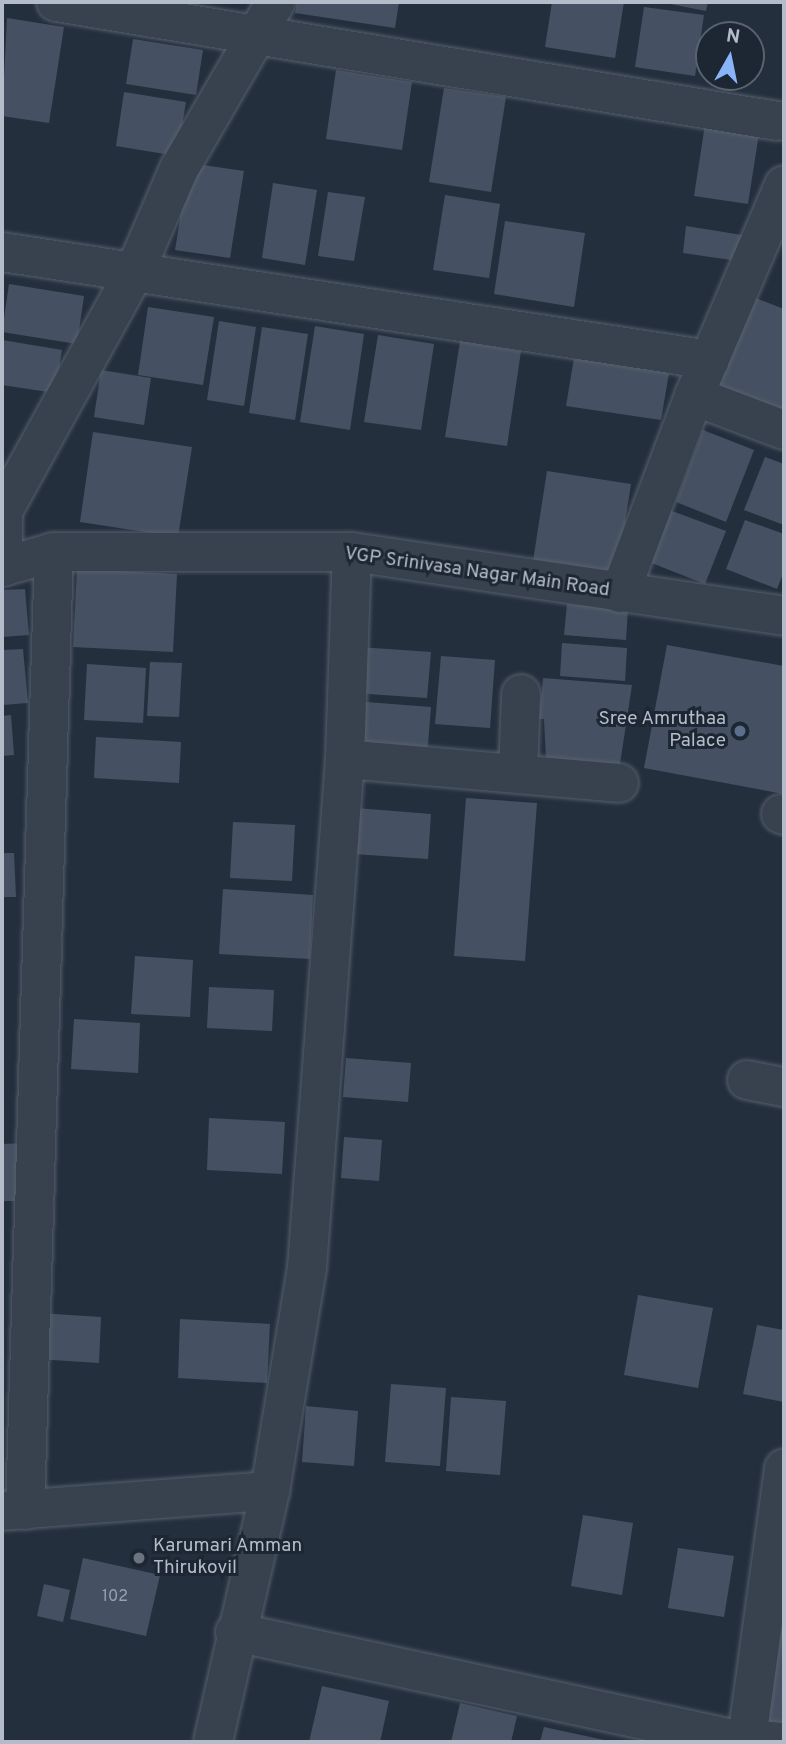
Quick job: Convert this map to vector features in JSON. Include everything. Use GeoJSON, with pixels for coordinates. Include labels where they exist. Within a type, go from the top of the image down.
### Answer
{"type":"FeatureCollection","features":[{"type":"Feature","properties":{"kind":"street"},"geometry":{"type":"LineString","coordinates":[[56,2],[268,17],[777,121]]}},
{"type":"Feature","properties":{"kind":"street"},"geometry":{"type":"LineString","coordinates":[[3,567],[3,511],[135,271],[179,169],[268,17]]}},
{"type":"Feature","properties":{"kind":"street"},"geometry":{"type":"LineString","coordinates":[[621,593],[694,396],[784,185]]}},
{"type":"Feature","properties":{"kind":"street"},"geometry":{"type":"LineString","coordinates":[[2,252],[710,360]]}},
{"type":"Feature","properties":{"kind":"street"},"geometry":{"type":"LineString","coordinates":[[694,396],[784,430]]}},
{"type":"Feature","properties":{"kind":"street"},"geometry":{"type":"LineString","coordinates":[[54,552],[13,1511],[270,1491]]}},
{"type":"Feature","properties":{"kind":"street","name":"VGP Srinivasa Nagar Main Road"},"geometry":{"type":"LineString","coordinates":[[3,567],[54,552],[352,552],[784,616]]}},
{"type":"Feature","properties":{"kind":"street"},"geometry":{"type":"LineString","coordinates":[[213,1742],[235,1632],[270,1491],[307,1268],[345,759],[352,552]]}},
{"type":"Feature","properties":{"kind":"street"},"geometry":{"type":"LineString","coordinates":[[519,773],[521,694]]}},
{"type":"Feature","properties":{"kind":"street"},"geometry":{"type":"LineString","coordinates":[[345,759],[619,783]]}},
{"type":"Feature","properties":{"kind":"street"},"geometry":{"type":"LineString","coordinates":[[747,1080],[784,1087]]}},
{"type":"Feature","properties":{"kind":"street"},"geometry":{"type":"LineString","coordinates":[[235,1632],[758,1741],[784,1469]]}},
{"type":"Feature","properties":{"kind":"building"},"geometry":{"type":"Polygon","coordinates":[[[297,2],[399,2],[395,28],[295,13],[297,2]]]}},
{"type":"Feature","properties":{"kind":"building"},"geometry":{"type":"Polygon","coordinates":[[[552,2],[624,2],[615,58],[545,47],[552,2]]]}},
{"type":"Feature","properties":{"kind":"building"},"geometry":{"type":"Polygon","coordinates":[[[660,2],[708,2],[706,11],[660,2]]]}},
{"type":"Feature","properties":{"kind":"building"},"geometry":{"type":"Polygon","coordinates":[[[644,7],[704,15],[703,21],[695,21],[695,76],[635,67],[644,7]]]}},
{"type":"Feature","properties":{"kind":"building"},"geometry":{"type":"Polygon","coordinates":[[[7,18],[64,27],[49,123],[2,116],[7,18]]]}},
{"type":"Feature","properties":{"kind":"building"},"geometry":{"type":"Polygon","coordinates":[[[133,39],[203,50],[196,95],[126,84],[133,39]]]}},
{"type":"Feature","properties":{"kind":"building"},"geometry":{"type":"Polygon","coordinates":[[[336,70],[412,82],[402,150],[326,139],[336,70]]]}},
{"type":"Feature","properties":{"kind":"building"},"geometry":{"type":"Polygon","coordinates":[[[444,88],[506,97],[491,192],[429,182],[444,88]]]}},
{"type":"Feature","properties":{"kind":"building"},"geometry":{"type":"Polygon","coordinates":[[[124,92],[186,102],[177,156],[116,146],[124,92]]]}},
{"type":"Feature","properties":{"kind":"building"},"geometry":{"type":"Polygon","coordinates":[[[706,118],[760,127],[748,204],[694,196],[706,118]]]}},
{"type":"Feature","properties":{"kind":"building"},"geometry":{"type":"Polygon","coordinates":[[[189,163],[244,171],[230,258],[175,250],[189,163]]]}},
{"type":"Feature","properties":{"kind":"building"},"geometry":{"type":"Polygon","coordinates":[[[273,183],[317,190],[305,265],[262,258],[273,183]]]}},
{"type":"Feature","properties":{"kind":"building"},"geometry":{"type":"Polygon","coordinates":[[[328,192],[365,197],[354,261],[318,256],[328,192]]]}},
{"type":"Feature","properties":{"kind":"building"},"geometry":{"type":"Polygon","coordinates":[[[445,195],[500,204],[489,278],[433,270],[445,195]]]}},
{"type":"Feature","properties":{"kind":"building"},"geometry":{"type":"Polygon","coordinates":[[[505,221],[585,233],[574,307],[494,294],[505,221]]]}},
{"type":"Feature","properties":{"kind":"building"},"geometry":{"type":"Polygon","coordinates":[[[686,226],[742,235],[738,261],[683,253],[686,226]]]}},
{"type":"Feature","properties":{"kind":"building"},"geometry":{"type":"Polygon","coordinates":[[[9,284],[84,296],[77,344],[2,332],[9,284]]]}},
{"type":"Feature","properties":{"kind":"building"},"geometry":{"type":"Polygon","coordinates":[[[753,297],[784,309],[784,415],[717,390],[753,297]]]}},
{"type":"Feature","properties":{"kind":"building"},"geometry":{"type":"Polygon","coordinates":[[[148,307],[214,317],[203,385],[138,375],[148,307]]]}},
{"type":"Feature","properties":{"kind":"building"},"geometry":{"type":"Polygon","coordinates":[[[219,321],[256,327],[244,406],[207,400],[219,321]]]}},
{"type":"Feature","properties":{"kind":"building"},"geometry":{"type":"Polygon","coordinates":[[[315,326],[364,334],[350,430],[300,422],[315,326]]]}},
{"type":"Feature","properties":{"kind":"building"},"geometry":{"type":"Polygon","coordinates":[[[262,327],[308,334],[295,420],[249,413],[262,327]]]}},
{"type":"Feature","properties":{"kind":"building"},"geometry":{"type":"Polygon","coordinates":[[[378,335],[434,344],[421,430],[364,422],[378,335]]]}},
{"type":"Feature","properties":{"kind":"building"},"geometry":{"type":"Polygon","coordinates":[[[2,340],[62,350],[55,393],[2,385],[2,340]]]}},
{"type":"Feature","properties":{"kind":"building"},"geometry":{"type":"Polygon","coordinates":[[[460,341],[521,351],[507,446],[445,437],[460,341]]]}},
{"type":"Feature","properties":{"kind":"building"},"geometry":{"type":"Polygon","coordinates":[[[575,352],[670,367],[661,420],[566,406],[575,352]]]}},
{"type":"Feature","properties":{"kind":"building"},"geometry":{"type":"Polygon","coordinates":[[[101,370],[151,378],[144,425],[94,417],[101,370]]]}},
{"type":"Feature","properties":{"kind":"building"},"geometry":{"type":"Polygon","coordinates":[[[703,430],[754,450],[726,522],[676,502],[703,430]]]}},
{"type":"Feature","properties":{"kind":"building"},"geometry":{"type":"Polygon","coordinates":[[[93,432],[192,447],[178,537],[80,522],[93,432]]]}},
{"type":"Feature","properties":{"kind":"building"},"geometry":{"type":"Polygon","coordinates":[[[765,457],[784,464],[784,525],[744,510],[765,457]]]}},
{"type":"Feature","properties":{"kind":"building"},"geometry":{"type":"Polygon","coordinates":[[[547,471],[631,484],[617,574],[533,561],[547,471]]]}},
{"type":"Feature","properties":{"kind":"building"},"geometry":{"type":"Polygon","coordinates":[[[664,508],[726,531],[705,584],[644,560],[664,508]]]}},
{"type":"Feature","properties":{"kind":"building"},"geometry":{"type":"Polygon","coordinates":[[[745,520],[784,534],[784,571],[777,589],[726,569],[745,520]]]}},
{"type":"Feature","properties":{"kind":"building"},"geometry":{"type":"Polygon","coordinates":[[[77,569],[177,574],[173,652],[73,647],[77,569]]]}},
{"type":"Feature","properties":{"kind":"building"},"geometry":{"type":"Polygon","coordinates":[[[25,589],[29,635],[2,637],[2,590],[25,589]]]}},
{"type":"Feature","properties":{"kind":"building"},"geometry":{"type":"Polygon","coordinates":[[[567,604],[628,609],[626,640],[564,635],[567,604]]]}},
{"type":"Feature","properties":{"kind":"building"},"geometry":{"type":"Polygon","coordinates":[[[562,643],[627,648],[625,681],[560,676],[562,643]]]}},
{"type":"Feature","properties":{"kind":"building"},"geometry":{"type":"Polygon","coordinates":[[[667,645],[784,666],[784,794],[644,768],[667,645]]]}},
{"type":"Feature","properties":{"kind":"building"},"geometry":{"type":"Polygon","coordinates":[[[358,647],[431,652],[427,698],[354,693],[358,647]]]}},
{"type":"Feature","properties":{"kind":"building"},"geometry":{"type":"Polygon","coordinates":[[[23,649],[28,703],[2,705],[2,650],[23,649]]]}},
{"type":"Feature","properties":{"kind":"building"},"geometry":{"type":"Polygon","coordinates":[[[441,656],[495,660],[490,728],[435,724],[441,656]]]}},
{"type":"Feature","properties":{"kind":"building"},"geometry":{"type":"Polygon","coordinates":[[[150,662],[182,663],[179,717],[147,716],[150,662]]]}},
{"type":"Feature","properties":{"kind":"building"},"geometry":{"type":"Polygon","coordinates":[[[87,664],[146,668],[143,723],[84,720],[87,664]]]}},
{"type":"Feature","properties":{"kind":"building"},"geometry":{"type":"Polygon","coordinates":[[[543,678],[632,685],[620,764],[546,760],[544,719],[539,719],[543,678]]]}},
{"type":"Feature","properties":{"kind":"building"},"geometry":{"type":"Polygon","coordinates":[[[353,701],[431,707],[427,757],[348,751],[353,701]]]}},
{"type":"Feature","properties":{"kind":"building"},"geometry":{"type":"Polygon","coordinates":[[[11,715],[14,755],[2,756],[2,716],[11,715]]]}},
{"type":"Feature","properties":{"kind":"building"},"geometry":{"type":"Polygon","coordinates":[[[96,737],[181,742],[179,783],[94,778],[96,737]]]}},
{"type":"Feature","properties":{"kind":"building"},"geometry":{"type":"Polygon","coordinates":[[[466,798],[537,803],[525,961],[454,956],[466,798]]]}},
{"type":"Feature","properties":{"kind":"building"},"geometry":{"type":"Polygon","coordinates":[[[356,808],[431,814],[428,859],[353,854],[356,808]]]}},
{"type":"Feature","properties":{"kind":"building"},"geometry":{"type":"Polygon","coordinates":[[[233,822],[295,825],[292,881],[230,878],[233,822]]]}},
{"type":"Feature","properties":{"kind":"building"},"geometry":{"type":"Polygon","coordinates":[[[2,853],[14,853],[16,897],[2,897],[2,853]]]}},
{"type":"Feature","properties":{"kind":"building"},"geometry":{"type":"Polygon","coordinates":[[[223,889],[313,895],[310,959],[219,954],[223,889]]]}},
{"type":"Feature","properties":{"kind":"building"},"geometry":{"type":"Polygon","coordinates":[[[135,956],[193,960],[190,1017],[131,1014],[135,956]]]}},
{"type":"Feature","properties":{"kind":"building"},"geometry":{"type":"Polygon","coordinates":[[[209,987],[274,990],[272,1031],[207,1028],[209,987]]]}},
{"type":"Feature","properties":{"kind":"building"},"geometry":{"type":"Polygon","coordinates":[[[74,1019],[140,1023],[138,1073],[71,1069],[74,1019]]]}},
{"type":"Feature","properties":{"kind":"building"},"geometry":{"type":"Polygon","coordinates":[[[346,1058],[411,1063],[408,1102],[343,1097],[346,1058]]]}},
{"type":"Feature","properties":{"kind":"building"},"geometry":{"type":"Polygon","coordinates":[[[209,1118],[285,1122],[282,1174],[207,1170],[209,1118]]]}},
{"type":"Feature","properties":{"kind":"building"},"geometry":{"type":"Polygon","coordinates":[[[344,1137],[382,1140],[379,1181],[341,1178],[344,1137]]]}},
{"type":"Feature","properties":{"kind":"building"},"geometry":{"type":"Polygon","coordinates":[[[26,1143],[28,1201],[2,1201],[2,1144],[26,1143]]]}},
{"type":"Feature","properties":{"kind":"building"},"geometry":{"type":"Polygon","coordinates":[[[638,1295],[713,1308],[698,1388],[624,1375],[638,1295]]]}},
{"type":"Feature","properties":{"kind":"building"},"geometry":{"type":"Polygon","coordinates":[[[39,1313],[101,1317],[99,1363],[37,1359],[39,1313]]]}},
{"type":"Feature","properties":{"kind":"building"},"geometry":{"type":"Polygon","coordinates":[[[180,1319],[270,1324],[267,1383],[178,1378],[180,1319]]]}},
{"type":"Feature","properties":{"kind":"building"},"geometry":{"type":"Polygon","coordinates":[[[757,1325],[784,1330],[784,1402],[743,1394],[757,1325]]]}},
{"type":"Feature","properties":{"kind":"building"},"geometry":{"type":"Polygon","coordinates":[[[391,1384],[446,1388],[440,1466],[385,1462],[391,1384]]]}},
{"type":"Feature","properties":{"kind":"building"},"geometry":{"type":"Polygon","coordinates":[[[451,1397],[506,1401],[500,1475],[446,1471],[451,1397]]]}},
{"type":"Feature","properties":{"kind":"building"},"geometry":{"type":"Polygon","coordinates":[[[306,1406],[358,1411],[354,1466],[302,1462],[306,1406]]]}},
{"type":"Feature","properties":{"kind":"building"},"geometry":{"type":"Polygon","coordinates":[[[583,1515],[633,1523],[622,1595],[571,1586],[583,1515]]]}},
{"type":"Feature","properties":{"kind":"building"},"geometry":{"type":"Polygon","coordinates":[[[678,1548],[734,1556],[724,1617],[668,1608],[678,1548]]]}},
{"type":"Feature","properties":{"kind":"building"},"geometry":{"type":"Polygon","coordinates":[[[83,1558],[160,1575],[146,1636],[70,1619],[83,1558]]]}},
{"type":"Feature","properties":{"kind":"building"},"geometry":{"type":"Polygon","coordinates":[[[44,1584],[70,1590],[63,1622],[37,1616],[44,1584]]]}},
{"type":"Feature","properties":{"kind":"building"},"geometry":{"type":"Polygon","coordinates":[[[781,1625],[784,1625],[784,1732],[765,1730],[781,1625]]]}},
{"type":"Feature","properties":{"kind":"building"},"geometry":{"type":"Polygon","coordinates":[[[322,1686],[389,1701],[380,1742],[309,1742],[322,1686]]]}},
{"type":"Feature","properties":{"kind":"building"},"geometry":{"type":"Polygon","coordinates":[[[460,1703],[517,1716],[511,1742],[451,1742],[460,1703]]]}},
{"type":"Feature","properties":{"kind":"building"},"geometry":{"type":"Polygon","coordinates":[[[544,1727],[609,1741],[609,1742],[540,1742],[544,1727]]]}},
{"type":"Feature","properties":{"kind":"place","name":"Sree Amruthaa Palace"},"geometry":{"type":"Point","coordinates":[740,731]}},
{"type":"Feature","properties":{"kind":"place","name":"Karumari Amman Thirukovil"},"geometry":{"type":"Point","coordinates":[139,1558]}}]}
